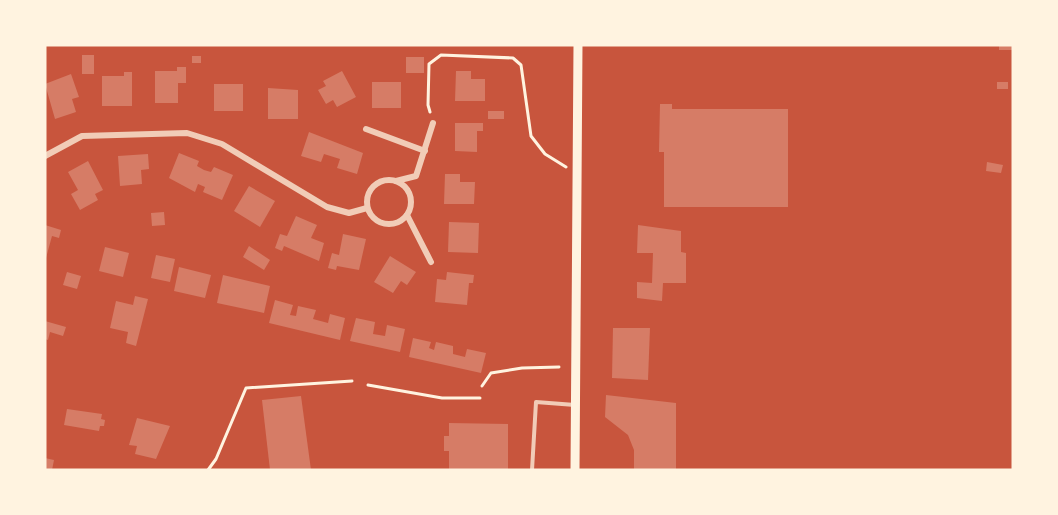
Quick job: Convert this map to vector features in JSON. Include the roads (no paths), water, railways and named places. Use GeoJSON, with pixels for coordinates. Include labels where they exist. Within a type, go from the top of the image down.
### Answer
{"type":"FeatureCollection","features":[{"type":"Feature","properties":{"kind":"main road"},"geometry":{"type":"LineString","coordinates":[[575,470],[578,45]]}},
{"type":"Feature","properties":{"kind":"street"},"geometry":{"type":"LineString","coordinates":[[396,181],[410,195],[407,214],[402,220],[389,224],[375,219],[367,208],[368,194],[376,184],[416,176],[433,123]]}},
{"type":"Feature","properties":{"kind":"street"},"geometry":{"type":"LineString","coordinates":[[366,129],[425,151]]}},
{"type":"Feature","properties":{"kind":"street"},"geometry":{"type":"LineString","coordinates":[[45,156],[82,136],[187,133],[222,144],[327,207],[349,213],[367,208]]}},
{"type":"Feature","properties":{"kind":"street"},"geometry":{"type":"LineString","coordinates":[[407,214],[431,262]]}},
{"type":"Feature","properties":{"kind":"lane"},"geometry":{"type":"LineString","coordinates":[[532,470],[536,402],[575,405]]}}]}
